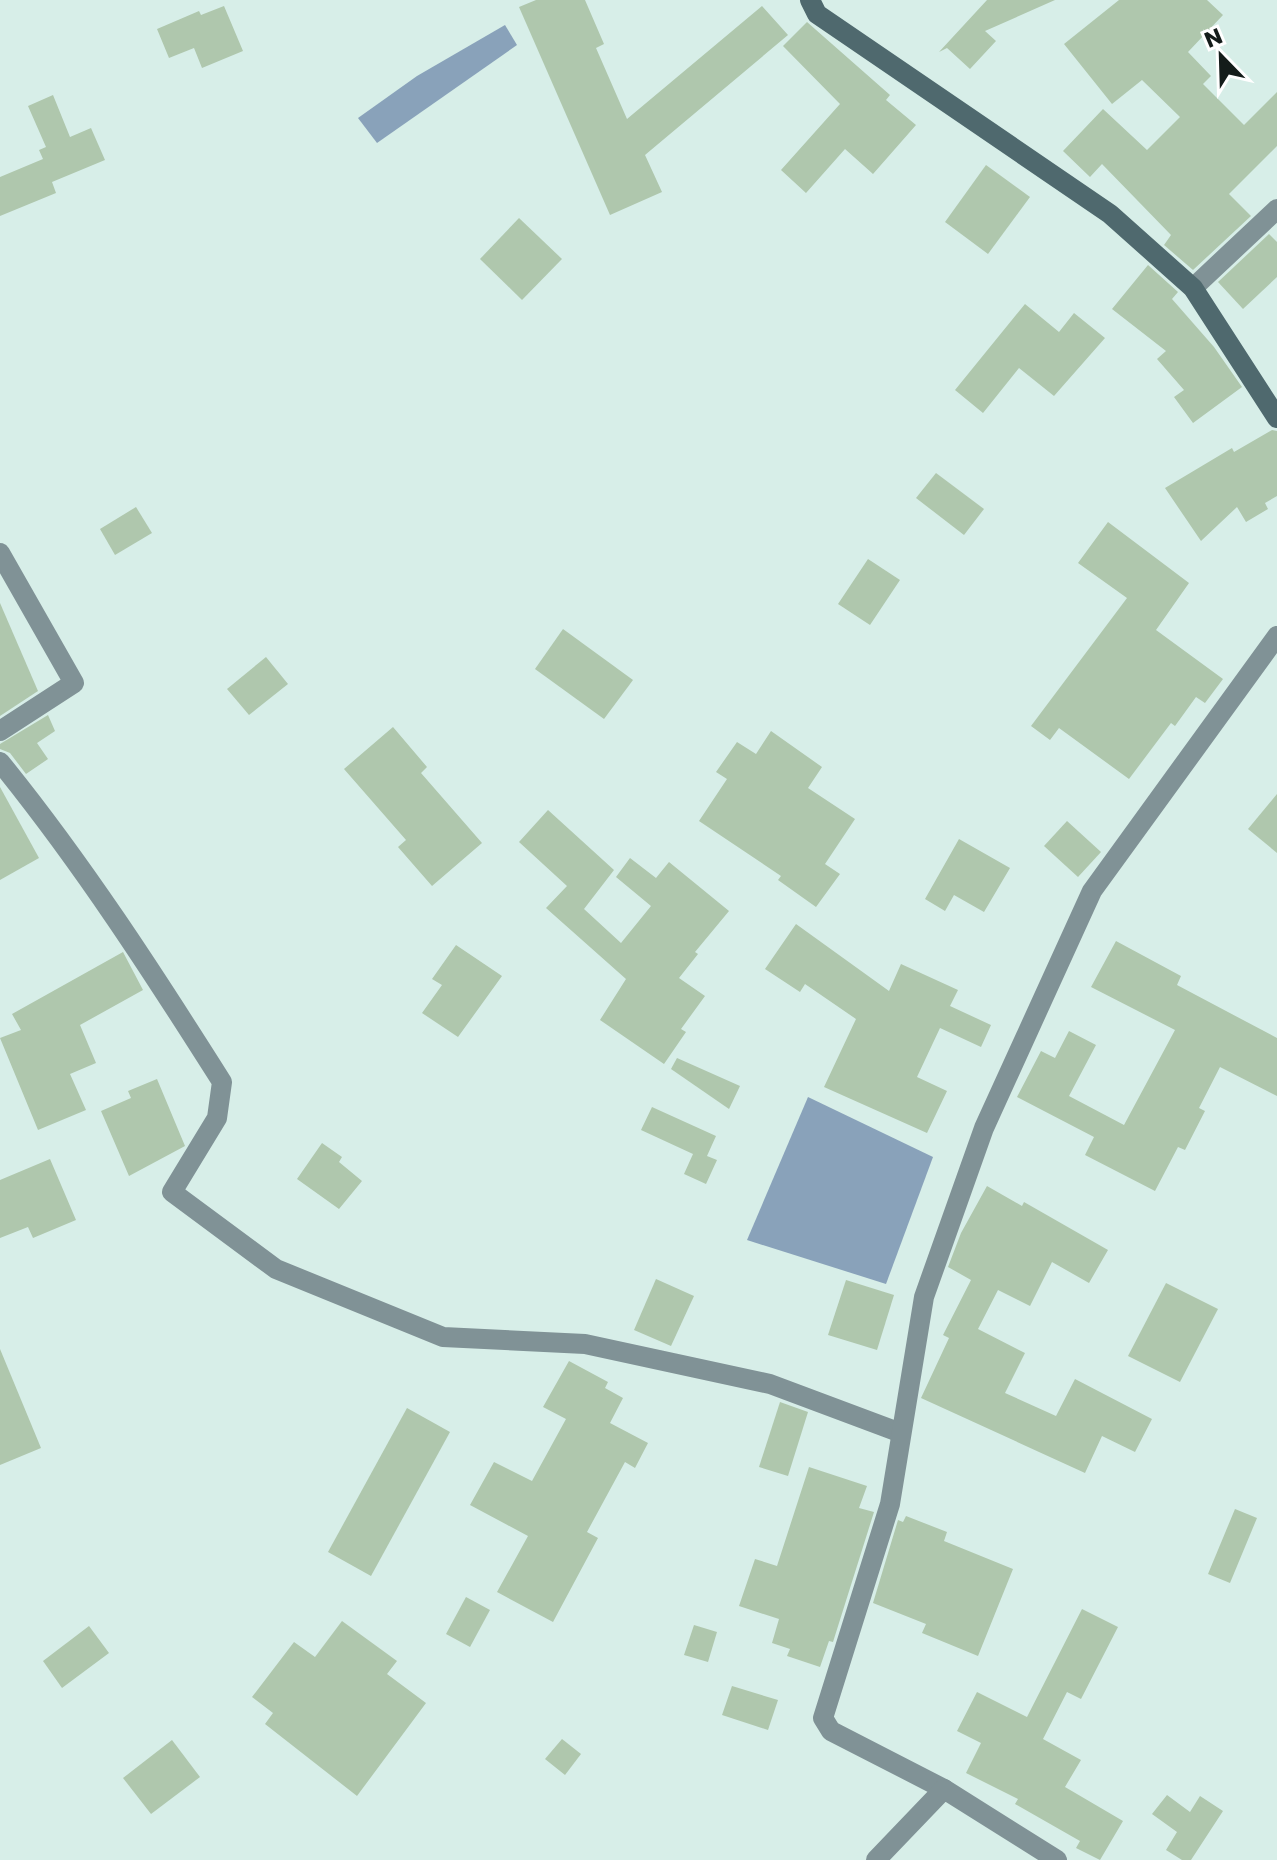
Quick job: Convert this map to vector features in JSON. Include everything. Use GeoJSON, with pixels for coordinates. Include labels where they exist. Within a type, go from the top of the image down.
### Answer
{"type":"FeatureCollection","features":[{"type":"Feature","properties":{"kind":"street"},"geometry":{"type":"LineString","coordinates":[[810,0],[817,14],[1110,214],[1193,288],[1277,418]]}},
{"type":"Feature","properties":{"kind":"street"},"geometry":{"type":"LineString","coordinates":[[1193,288],[1277,209]]}},
{"type":"Feature","properties":{"kind":"street"},"geometry":{"type":"LineString","coordinates":[[0,553],[74,683],[0,731]]}},
{"type":"Feature","properties":{"kind":"street"},"geometry":{"type":"LineString","coordinates":[[1057,1860],[944,1789],[831,1731],[823,1718],[890,1504],[924,1297],[984,1128],[1092,891],[1277,636]]}},
{"type":"Feature","properties":{"kind":"street"},"geometry":{"type":"LineString","coordinates":[[0,762],[33,803],[146,962],[222,1082],[217,1118],[172,1192],[276,1269],[443,1337],[585,1344],[770,1384],[901,1433]]}},
{"type":"Feature","properties":{"kind":"street"},"geometry":{"type":"LineString","coordinates":[[876,1860],[944,1789]]}},
{"type":"Feature","properties":{"kind":"water"},"geometry":{"type":"Polygon","coordinates":[[[505,25],[517,45],[377,143],[358,118],[417,76],[505,25]]]}},
{"type":"Feature","properties":{"kind":"water"},"geometry":{"type":"Polygon","coordinates":[[[808,1097],[933,1157],[886,1284],[747,1240],[808,1097]]]}},
{"type":"Feature","properties":{"kind":"building"},"geometry":{"type":"Polygon","coordinates":[[[536,0],[585,0],[604,44],[596,48],[627,119],[762,6],[788,35],[645,155],[662,192],[610,215],[519,7],[536,0]]]}},
{"type":"Feature","properties":{"kind":"building"},"geometry":{"type":"Polygon","coordinates":[[[987,0],[1055,0],[985,31],[996,41],[970,69],[947,48],[939,52],[987,0]]]}},
{"type":"Feature","properties":{"kind":"building"},"geometry":{"type":"Polygon","coordinates":[[[1119,0],[1207,0],[1223,15],[1188,52],[1211,76],[1203,84],[1244,125],[1277,92],[1277,146],[1229,194],[1251,216],[1193,270],[1164,245],[1171,235],[1102,164],[1090,177],[1063,151],[1103,109],[1147,150],[1180,117],[1142,80],[1112,104],[1064,44],[1119,0]]]}},
{"type":"Feature","properties":{"kind":"building"},"geometry":{"type":"Polygon","coordinates":[[[224,6],[243,51],[202,68],[194,48],[169,58],[157,29],[199,11],[201,15],[224,6]]]}},
{"type":"Feature","properties":{"kind":"building"},"geometry":{"type":"Polygon","coordinates":[[[807,22],[890,95],[886,100],[916,125],[873,174],[845,149],[806,193],[781,170],[840,104],[783,46],[807,22]]]}},
{"type":"Feature","properties":{"kind":"building"},"geometry":{"type":"Polygon","coordinates":[[[53,95],[70,137],[91,128],[105,160],[52,182],[56,193],[0,216],[0,177],[43,159],[39,150],[46,147],[28,106],[53,95]]]}},
{"type":"Feature","properties":{"kind":"building"},"geometry":{"type":"Polygon","coordinates":[[[986,165],[1030,197],[988,254],[945,222],[986,165]]]}},
{"type":"Feature","properties":{"kind":"building"},"geometry":{"type":"Polygon","coordinates":[[[519,218],[562,259],[522,300],[480,259],[519,218]]]}},
{"type":"Feature","properties":{"kind":"building"},"geometry":{"type":"Polygon","coordinates":[[[1269,234],[1277,242],[1277,277],[1243,309],[1218,282],[1269,234]]]}},
{"type":"Feature","properties":{"kind":"building"},"geometry":{"type":"Polygon","coordinates":[[[1148,265],[1178,292],[1172,299],[1214,347],[1242,387],[1193,423],[1174,397],[1184,390],[1157,359],[1166,351],[1112,309],[1148,265]]]}},
{"type":"Feature","properties":{"kind":"building"},"geometry":{"type":"Polygon","coordinates":[[[1025,304],[1059,332],[1074,313],[1105,338],[1054,396],[1019,368],[983,413],[955,390],[1025,304]]]}},
{"type":"Feature","properties":{"kind":"building"},"geometry":{"type":"Polygon","coordinates":[[[1272,430],[1277,431],[1277,496],[1265,503],[1268,509],[1246,522],[1237,507],[1201,541],[1165,488],[1232,448],[1234,452],[1272,430]]]}},
{"type":"Feature","properties":{"kind":"building"},"geometry":{"type":"Polygon","coordinates":[[[936,473],[984,509],[964,535],[916,498],[936,473]]]}},
{"type":"Feature","properties":{"kind":"building"},"geometry":{"type":"Polygon","coordinates":[[[136,507],[152,533],[115,555],[100,529],[136,507]]]}},
{"type":"Feature","properties":{"kind":"building"},"geometry":{"type":"Polygon","coordinates":[[[1108,522],[1189,583],[1156,630],[1223,679],[1205,703],[1196,697],[1175,726],[1171,723],[1129,779],[1059,728],[1050,740],[1031,726],[1127,598],[1078,563],[1108,522]]]}},
{"type":"Feature","properties":{"kind":"building"},"geometry":{"type":"Polygon","coordinates":[[[868,559],[900,580],[870,625],[838,604],[868,559]]]}},
{"type":"Feature","properties":{"kind":"building"},"geometry":{"type":"Polygon","coordinates":[[[0,603],[38,691],[0,716],[0,603]]]}},
{"type":"Feature","properties":{"kind":"building"},"geometry":{"type":"Polygon","coordinates":[[[563,629],[633,680],[604,719],[535,669],[563,629]]]}},
{"type":"Feature","properties":{"kind":"building"},"geometry":{"type":"Polygon","coordinates":[[[266,657],[288,684],[249,715],[227,689],[266,657]]]}},
{"type":"Feature","properties":{"kind":"building"},"geometry":{"type":"Polygon","coordinates":[[[48,715],[55,731],[37,743],[48,759],[26,774],[10,753],[0,749],[0,744],[48,715]]]}},
{"type":"Feature","properties":{"kind":"building"},"geometry":{"type":"Polygon","coordinates":[[[393,727],[427,767],[421,773],[482,843],[432,886],[398,847],[406,840],[344,769],[393,727]]]}},
{"type":"Feature","properties":{"kind":"building"},"geometry":{"type":"Polygon","coordinates":[[[771,731],[822,767],[808,788],[855,819],[825,864],[840,874],[816,907],[778,880],[781,876],[699,821],[727,779],[716,772],[737,742],[756,754],[771,731]]]}},
{"type":"Feature","properties":{"kind":"building"},"geometry":{"type":"Polygon","coordinates":[[[0,787],[39,858],[0,880],[0,787]]]}},
{"type":"Feature","properties":{"kind":"building"},"geometry":{"type":"Polygon","coordinates":[[[1277,794],[1277,853],[1248,829],[1277,794]]]}},
{"type":"Feature","properties":{"kind":"building"},"geometry":{"type":"Polygon","coordinates":[[[548,810],[614,870],[584,909],[621,943],[651,906],[616,877],[630,858],[656,878],[669,862],[729,911],[695,952],[698,954],[679,978],[705,996],[681,1029],[686,1032],[664,1064],[600,1020],[626,979],[546,908],[567,886],[519,842],[548,810]]]}},
{"type":"Feature","properties":{"kind":"building"},"geometry":{"type":"Polygon","coordinates":[[[1067,821],[1101,852],[1078,877],[1044,846],[1067,821]]]}},
{"type":"Feature","properties":{"kind":"building"},"geometry":{"type":"Polygon","coordinates":[[[959,839],[1010,868],[984,912],[954,895],[945,911],[925,899],[959,839]]]}},
{"type":"Feature","properties":{"kind":"building"},"geometry":{"type":"Polygon","coordinates":[[[796,924],[889,991],[901,964],[958,990],[950,1006],[991,1025],[981,1047],[940,1028],[917,1077],[947,1091],[927,1133],[824,1087],[856,1019],[805,984],[800,992],[765,969],[796,924]]]}},
{"type":"Feature","properties":{"kind":"building"},"geometry":{"type":"Polygon","coordinates":[[[1116,941],[1181,976],[1177,985],[1277,1038],[1277,1096],[1220,1067],[1199,1108],[1205,1111],[1185,1150],[1178,1147],[1155,1191],[1085,1155],[1094,1137],[1017,1097],[1041,1051],[1055,1058],[1069,1031],[1096,1045],[1069,1096],[1124,1125],[1175,1030],[1091,987],[1116,941]]]}},
{"type":"Feature","properties":{"kind":"building"},"geometry":{"type":"Polygon","coordinates":[[[456,945],[502,976],[458,1037],[422,1013],[442,985],[432,979],[456,945]]]}},
{"type":"Feature","properties":{"kind":"building"},"geometry":{"type":"Polygon","coordinates":[[[123,952],[143,990],[80,1025],[96,1063],[70,1074],[86,1110],[38,1130],[0,1038],[21,1030],[12,1014],[123,952]]]}},
{"type":"Feature","properties":{"kind":"building"},"geometry":{"type":"Polygon","coordinates":[[[677,1058],[740,1086],[729,1109],[671,1069],[677,1058]]]}},
{"type":"Feature","properties":{"kind":"building"},"geometry":{"type":"Polygon","coordinates":[[[157,1079],[185,1146],[129,1176],[101,1111],[131,1098],[128,1091],[157,1079]]]}},
{"type":"Feature","properties":{"kind":"building"},"geometry":{"type":"Polygon","coordinates":[[[652,1107],[716,1136],[707,1156],[717,1160],[706,1184],[684,1174],[693,1154],[641,1130],[652,1107]]]}},
{"type":"Feature","properties":{"kind":"building"},"geometry":{"type":"Polygon","coordinates":[[[322,1143],[342,1157],[339,1162],[362,1181],[339,1209],[297,1179],[322,1143]]]}},
{"type":"Feature","properties":{"kind":"building"},"geometry":{"type":"Polygon","coordinates":[[[50,1159],[76,1220],[33,1238],[28,1227],[0,1238],[0,1180],[50,1159]]]}},
{"type":"Feature","properties":{"kind":"building"},"geometry":{"type":"Polygon","coordinates":[[[987,1186],[1022,1206],[1024,1202],[1108,1250],[1089,1283],[1052,1262],[1030,1306],[998,1290],[978,1329],[1025,1353],[1005,1393],[1056,1416],[1075,1379],[1152,1419],[1135,1452],[1102,1436],[1085,1473],[921,1398],[949,1338],[943,1335],[971,1280],[948,1267],[961,1233],[987,1186]]]}},
{"type":"Feature","properties":{"kind":"building"},"geometry":{"type":"Polygon","coordinates":[[[656,1279],[694,1296],[671,1346],[634,1330],[656,1279]]]}},
{"type":"Feature","properties":{"kind":"building"},"geometry":{"type":"Polygon","coordinates":[[[846,1280],[894,1295],[877,1350],[828,1335],[846,1280]]]}},
{"type":"Feature","properties":{"kind":"building"},"geometry":{"type":"Polygon","coordinates":[[[1166,1283],[1218,1309],[1180,1382],[1128,1356],[1166,1283]]]}},
{"type":"Feature","properties":{"kind":"building"},"geometry":{"type":"Polygon","coordinates":[[[0,1349],[41,1448],[0,1465],[0,1349]]]}},
{"type":"Feature","properties":{"kind":"building"},"geometry":{"type":"Polygon","coordinates":[[[569,1361],[608,1382],[605,1388],[623,1398],[610,1423],[648,1443],[635,1468],[625,1462],[587,1532],[598,1538],[553,1622],[497,1592],[528,1536],[470,1505],[494,1462],[532,1481],[566,1419],[543,1407],[569,1361]]]}},
{"type":"Feature","properties":{"kind":"building"},"geometry":{"type":"Polygon","coordinates":[[[780,1402],[808,1412],[788,1476],[759,1467],[780,1402]]]}},
{"type":"Feature","properties":{"kind":"building"},"geometry":{"type":"Polygon","coordinates":[[[407,1408],[450,1432],[371,1576],[328,1552],[407,1408]]]}},
{"type":"Feature","properties":{"kind":"building"},"geometry":{"type":"Polygon","coordinates":[[[809,1467],[867,1486],[859,1508],[874,1512],[833,1642],[829,1641],[820,1667],[787,1656],[790,1649],[772,1643],[779,1619],[739,1606],[755,1559],[777,1566],[809,1467]]]}},
{"type":"Feature","properties":{"kind":"building"},"geometry":{"type":"Polygon","coordinates":[[[1235,1509],[1257,1518],[1230,1583],[1208,1574],[1235,1509]]]}},
{"type":"Feature","properties":{"kind":"building"},"geometry":{"type":"Polygon","coordinates":[[[906,1516],[947,1532],[944,1541],[1013,1569],[978,1656],[922,1633],[926,1624],[873,1603],[898,1520],[903,1522],[906,1516]]]}},
{"type":"Feature","properties":{"kind":"building"},"geometry":{"type":"Polygon","coordinates":[[[466,1597],[490,1610],[470,1647],[446,1634],[466,1597]]]}},
{"type":"Feature","properties":{"kind":"building"},"geometry":{"type":"Polygon","coordinates":[[[1082,1609],[1118,1627],[1081,1699],[1067,1692],[1043,1739],[1081,1760],[1065,1787],[1123,1821],[1100,1860],[1076,1848],[1080,1841],[1015,1804],[1018,1799],[966,1773],[981,1743],[957,1731],[977,1692],[1027,1717],[1082,1609]]]}},
{"type":"Feature","properties":{"kind":"building"},"geometry":{"type":"Polygon","coordinates":[[[342,1621],[397,1661],[387,1674],[426,1703],[357,1796],[265,1724],[273,1713],[252,1697],[294,1642],[315,1657],[342,1621]]]}},
{"type":"Feature","properties":{"kind":"building"},"geometry":{"type":"Polygon","coordinates":[[[694,1625],[717,1632],[708,1662],[684,1655],[694,1625]]]}},
{"type":"Feature","properties":{"kind":"building"},"geometry":{"type":"Polygon","coordinates":[[[89,1626],[109,1653],[62,1688],[43,1661],[89,1626]]]}},
{"type":"Feature","properties":{"kind":"building"},"geometry":{"type":"Polygon","coordinates":[[[732,1686],[778,1700],[768,1730],[722,1715],[732,1686]]]}},
{"type":"Feature","properties":{"kind":"building"},"geometry":{"type":"Polygon","coordinates":[[[562,1739],[581,1754],[565,1775],[545,1759],[562,1739]]]}},
{"type":"Feature","properties":{"kind":"building"},"geometry":{"type":"Polygon","coordinates":[[[172,1740],[200,1777],[151,1814],[123,1778],[172,1740]]]}},
{"type":"Feature","properties":{"kind":"building"},"geometry":{"type":"Polygon","coordinates":[[[1167,1795],[1190,1812],[1200,1796],[1223,1811],[1191,1860],[1182,1860],[1166,1850],[1177,1832],[1152,1814],[1167,1795]]]}}]}
